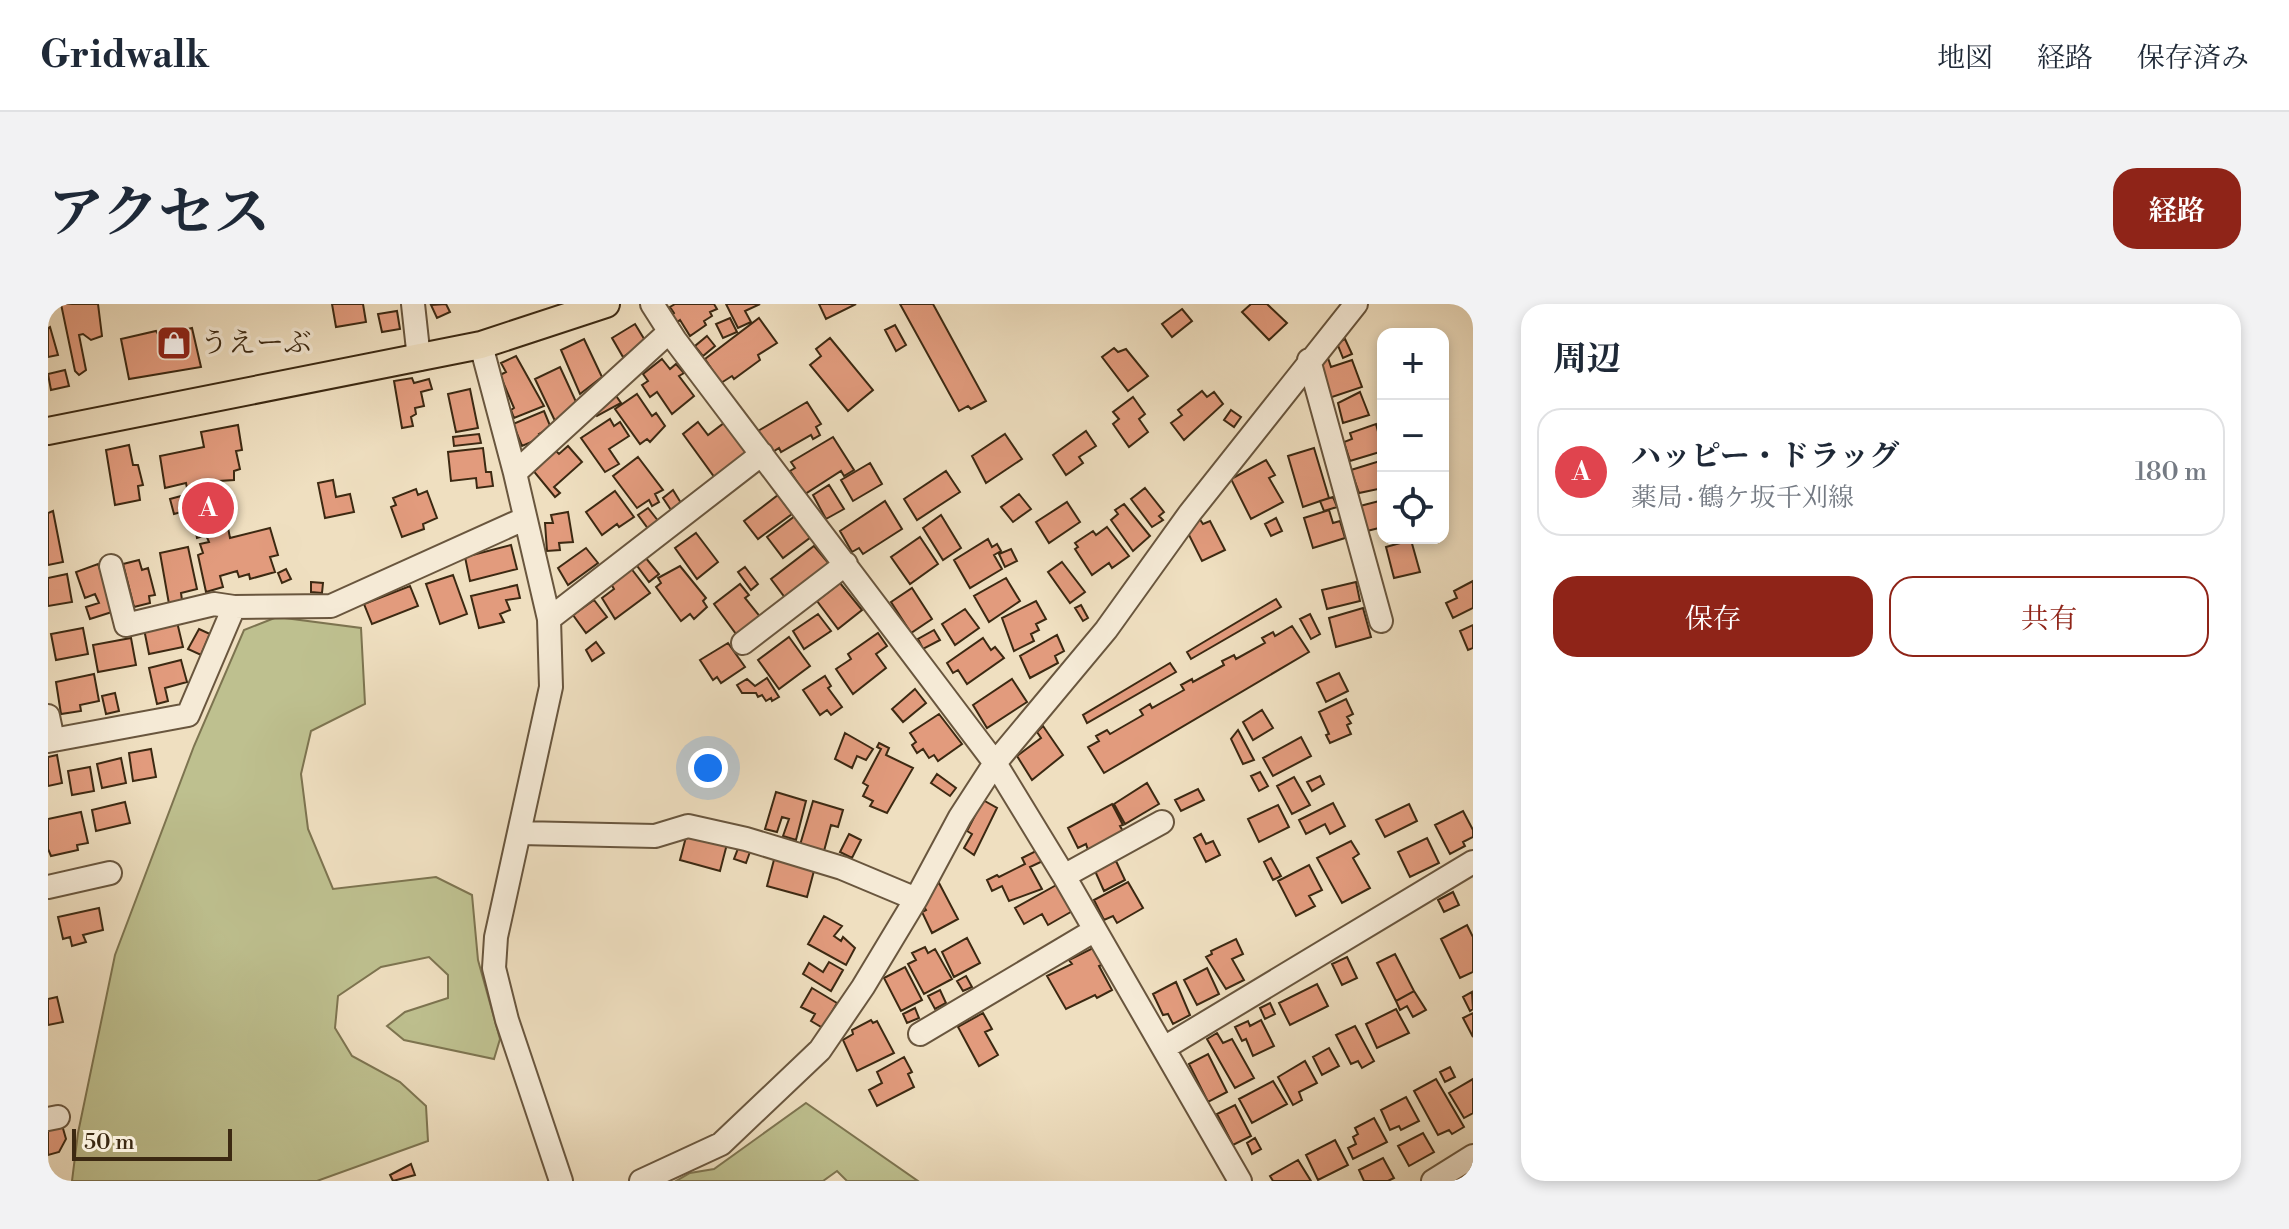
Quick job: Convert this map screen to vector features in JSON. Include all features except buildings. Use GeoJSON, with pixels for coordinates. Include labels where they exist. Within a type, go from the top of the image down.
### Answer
{"type":"FeatureCollection","features":[{"type":"Feature","properties":{"kind":"main road"},"geometry":{"type":"LineString","coordinates":[[48,431],[481,345],[606,304]]}},
{"type":"Feature","properties":{"kind":"street"},"geometry":{"type":"LineString","coordinates":[[413,304],[419,359]]}},
{"type":"Feature","properties":{"kind":"street"},"geometry":{"type":"LineString","coordinates":[[652,304],[669,332],[995,763],[1240,1181]]}},
{"type":"Feature","properties":{"kind":"street"},"geometry":{"type":"LineString","coordinates":[[641,1181],[721,1144],[820,1050],[916,899],[960,817],[995,763],[1106,630],[1190,513],[1356,304]]}},
{"type":"Feature","properties":{"kind":"street"},"geometry":{"type":"LineString","coordinates":[[515,473],[669,332]]}},
{"type":"Feature","properties":{"kind":"street"},"geometry":{"type":"LineString","coordinates":[[481,345],[549,619],[551,687],[496,937],[494,968],[507,1020],[561,1181]]}},
{"type":"Feature","properties":{"kind":"street"},"geometry":{"type":"LineString","coordinates":[[1309,360],[1381,621]]}},
{"type":"Feature","properties":{"kind":"street"},"geometry":{"type":"LineString","coordinates":[[549,619],[762,454]]}},
{"type":"Feature","properties":{"kind":"street"},"geometry":{"type":"LineString","coordinates":[[111,566],[126,625],[214,604],[234,607],[331,606],[524,519]]}},
{"type":"Feature","properties":{"kind":"street"},"geometry":{"type":"LineString","coordinates":[[743,643],[846,564]]}},
{"type":"Feature","properties":{"kind":"street"},"geometry":{"type":"LineString","coordinates":[[48,716],[50,741],[188,715],[234,607]]}},
{"type":"Feature","properties":{"kind":"street"},"geometry":{"type":"LineString","coordinates":[[1064,876],[1162,822]]}},
{"type":"Feature","properties":{"kind":"street"},"geometry":{"type":"LineString","coordinates":[[520,833],[655,836],[688,826],[746,839],[842,868],[916,899]]}},
{"type":"Feature","properties":{"kind":"street"},"geometry":{"type":"LineString","coordinates":[[1164,1048],[1473,862]]}},
{"type":"Feature","properties":{"kind":"street"},"geometry":{"type":"LineString","coordinates":[[48,887],[110,873]]}},
{"type":"Feature","properties":{"kind":"street"},"geometry":{"type":"LineString","coordinates":[[920,1034],[1095,930]]}},
{"type":"Feature","properties":{"kind":"street"},"geometry":{"type":"LineString","coordinates":[[1433,1181],[1473,1156]]}},
{"type":"Feature","properties":{"kind":"green space"},"geometry":{"type":"Polygon","coordinates":[[[277,617],[361,628],[365,704],[311,731],[301,774],[308,829],[333,889],[436,877],[472,895],[478,960],[500,1039],[494,1059],[404,1040],[387,1026],[405,1012],[448,998],[448,975],[429,957],[381,967],[338,996],[335,1028],[352,1056],[400,1082],[426,1106],[428,1141],[317,1181],[72,1181],[78,1133],[115,955],[194,746],[244,630],[277,617]]]}},
{"type":"Feature","properties":{"kind":"green space"},"geometry":{"type":"Polygon","coordinates":[[[806,1103],[918,1181],[847,1181],[837,1171],[823,1181],[676,1181],[690,1173],[714,1169],[806,1103]]]}},
{"type":"Feature","properties":{"kind":"place","name":"うえーぶ"},"geometry":{"type":"Point","coordinates":[174,343]}},
{"type":"Feature","properties":{"kind":"place","name":"ハッピー・ドラッグ"},"geometry":{"type":"Point","coordinates":[208,508]}}]}
